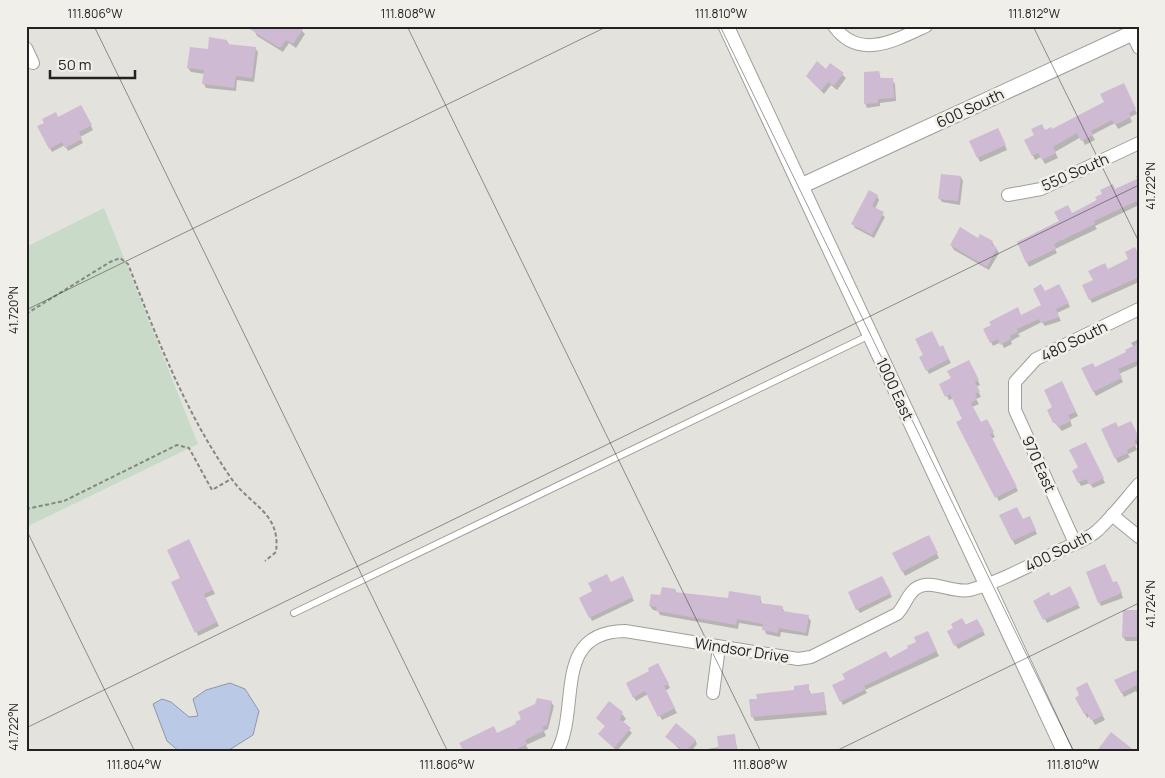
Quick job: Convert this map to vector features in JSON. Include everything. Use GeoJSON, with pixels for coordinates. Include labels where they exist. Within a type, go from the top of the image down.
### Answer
{"type":"FeatureCollection","features":[{"type":"Feature","properties":{"kind":"street","name":"1000 East"},"geometry":{"type":"LineString","coordinates":[[726,26],[1065,752]]}},
{"type":"Feature","properties":{"kind":"street"},"geometry":{"type":"LineString","coordinates":[[834,26],[839,33],[850,40],[865,45],[885,45],[926,26]]}},
{"type":"Feature","properties":{"kind":"street","name":"600 South"},"geometry":{"type":"LineString","coordinates":[[801,186],[1135,31]]}},
{"type":"Feature","properties":{"kind":"street"},"geometry":{"type":"LineString","coordinates":[[1135,31],[1139,48]]}},
{"type":"Feature","properties":{"kind":"street"},"geometry":{"type":"LineString","coordinates":[[26,48],[33,63]]}},
{"type":"Feature","properties":{"kind":"street","name":"550 South"},"geometry":{"type":"LineString","coordinates":[[1008,196],[1040,189],[1139,143]]}},
{"type":"Feature","properties":{"kind":"street","name":"480 South"},"geometry":{"type":"LineString","coordinates":[[1016,382],[1036,359],[1139,309]]}},
{"type":"Feature","properties":{"kind":"street","name":"970 East"},"geometry":{"type":"LineString","coordinates":[[1016,382],[1015,410],[1075,543]]}},
{"type":"Feature","properties":{"kind":"street","name":"400 South"},"geometry":{"type":"LineString","coordinates":[[988,584],[1097,532],[1139,484]]}},
{"type":"Feature","properties":{"kind":"street"},"geometry":{"type":"LineString","coordinates":[[1112,515],[1139,537]]}},
{"type":"Feature","properties":{"kind":"street","name":"Windsor Drive"},"geometry":{"type":"LineString","coordinates":[[557,752],[565,726],[575,663],[583,647],[596,636],[609,631],[625,631],[798,659],[811,657],[897,614],[905,606],[914,590],[922,585],[930,584],[949,590],[961,591],[988,584]]}},
{"type":"Feature","properties":{"kind":"street"},"geometry":{"type":"LineString","coordinates":[[712,693],[719,647]]}},
{"type":"Feature","properties":{"kind":"lane"},"geometry":{"type":"LineString","coordinates":[[294,613],[870,336]]}},
{"type":"Feature","properties":{"kind":"path"},"geometry":{"type":"LineString","coordinates":[[26,314],[110,262],[120,258],[128,264],[176,384],[231,479],[272,520],[278,538],[276,552],[265,561]]}},
{"type":"Feature","properties":{"kind":"path"},"geometry":{"type":"LineString","coordinates":[[26,509],[64,501],[176,445],[189,448],[212,490],[231,479]]}},
{"type":"Feature","properties":{"kind":"green space"},"geometry":{"type":"Polygon","coordinates":[[[104,208],[198,444],[26,527],[26,247],[104,208]]]}},
{"type":"Feature","properties":{"kind":"water"},"geometry":{"type":"Polygon","coordinates":[[[230,683],[245,689],[259,711],[253,735],[226,752],[180,752],[167,741],[153,704],[162,699],[171,702],[189,717],[198,716],[193,699],[206,690],[230,683]]]}},
{"type":"Feature","properties":{"kind":"building"},"geometry":{"type":"Polygon","coordinates":[[[245,26],[299,26],[303,29],[293,44],[286,40],[281,47],[278,47],[245,26]]]}},
{"type":"Feature","properties":{"kind":"building"},"geometry":{"type":"Polygon","coordinates":[[[209,37],[227,40],[227,44],[256,47],[252,78],[236,76],[234,88],[202,84],[204,70],[187,68],[190,47],[208,49],[209,37]]]}},
{"type":"Feature","properties":{"kind":"building"},"geometry":{"type":"Polygon","coordinates":[[[817,61],[826,69],[830,63],[844,73],[834,86],[828,82],[821,91],[806,76],[817,61]]]}},
{"type":"Feature","properties":{"kind":"building"},"geometry":{"type":"Polygon","coordinates":[[[879,71],[880,78],[893,78],[894,98],[878,99],[878,103],[864,104],[864,72],[879,71]]]}},
{"type":"Feature","properties":{"kind":"building"},"geometry":{"type":"Polygon","coordinates":[[[1124,83],[1136,109],[1129,113],[1131,117],[1115,125],[1112,120],[1091,131],[1093,135],[1081,141],[1077,133],[1053,147],[1056,153],[1042,160],[1038,153],[1032,156],[1024,140],[1034,135],[1031,129],[1042,124],[1045,130],[1051,127],[1052,129],[1104,102],[1100,94],[1124,83]]]}},
{"type":"Feature","properties":{"kind":"building"},"geometry":{"type":"Polygon","coordinates":[[[81,105],[92,125],[79,132],[82,139],[65,148],[62,142],[49,149],[37,126],[44,123],[42,119],[56,112],[58,117],[81,105]]]}},
{"type":"Feature","properties":{"kind":"building"},"geometry":{"type":"Polygon","coordinates":[[[998,128],[1006,145],[977,158],[969,141],[998,128]]]}},
{"type":"Feature","properties":{"kind":"building"},"geometry":{"type":"Polygon","coordinates":[[[941,174],[961,176],[958,201],[938,199],[941,174]]]}},
{"type":"Feature","properties":{"kind":"building"},"geometry":{"type":"Polygon","coordinates":[[[1139,178],[1139,200],[1094,221],[1095,224],[1054,244],[1056,249],[1026,263],[1017,242],[1059,221],[1054,212],[1068,205],[1072,213],[1097,200],[1095,197],[1102,194],[1100,190],[1113,184],[1115,189],[1139,178]]]}},
{"type":"Feature","properties":{"kind":"building"},"geometry":{"type":"Polygon","coordinates":[[[869,190],[878,195],[872,206],[884,212],[872,235],[851,224],[869,190]]]}},
{"type":"Feature","properties":{"kind":"building"},"geometry":{"type":"Polygon","coordinates":[[[960,227],[978,238],[980,234],[993,241],[991,244],[997,248],[987,267],[950,245],[960,227]]]}},
{"type":"Feature","properties":{"kind":"building"},"geometry":{"type":"Polygon","coordinates":[[[1135,247],[1139,256],[1139,277],[1089,300],[1082,285],[1093,280],[1088,271],[1105,263],[1108,269],[1128,259],[1125,252],[1135,247]]]}},
{"type":"Feature","properties":{"kind":"building"},"geometry":{"type":"Polygon","coordinates":[[[1041,284],[1045,291],[1059,284],[1069,303],[1056,309],[1059,317],[1041,323],[1039,319],[1017,329],[1018,332],[1010,336],[1011,339],[1000,345],[998,339],[990,343],[983,329],[991,325],[989,322],[1018,307],[1021,315],[1041,305],[1033,289],[1041,284]]]}},
{"type":"Feature","properties":{"kind":"building"},"geometry":{"type":"Polygon","coordinates":[[[932,331],[940,347],[943,345],[949,359],[926,371],[919,357],[923,355],[915,339],[932,331]]]}},
{"type":"Feature","properties":{"kind":"building"},"geometry":{"type":"Polygon","coordinates":[[[1139,343],[1139,360],[1118,369],[1122,378],[1093,392],[1081,368],[1093,363],[1095,367],[1126,352],[1125,350],[1139,343]]]}},
{"type":"Feature","properties":{"kind":"building"},"geometry":{"type":"Polygon","coordinates":[[[969,360],[979,380],[975,382],[980,392],[975,394],[977,399],[971,403],[981,422],[987,419],[994,432],[990,434],[1017,487],[995,498],[956,422],[962,419],[950,394],[945,397],[939,384],[951,378],[947,371],[969,360]]]}},
{"type":"Feature","properties":{"kind":"building"},"geometry":{"type":"Polygon","coordinates":[[[1062,381],[1076,412],[1068,415],[1071,421],[1058,427],[1055,422],[1053,423],[1047,410],[1052,407],[1044,390],[1062,381]]]}},
{"type":"Feature","properties":{"kind":"building"},"geometry":{"type":"Polygon","coordinates":[[[1131,421],[1139,437],[1134,441],[1136,445],[1127,450],[1128,453],[1115,459],[1101,429],[1116,422],[1118,427],[1131,421]]]}},
{"type":"Feature","properties":{"kind":"building"},"geometry":{"type":"Polygon","coordinates":[[[1086,442],[1104,478],[1090,485],[1086,479],[1078,483],[1072,471],[1078,467],[1069,450],[1086,442]]]}},
{"type":"Feature","properties":{"kind":"building"},"geometry":{"type":"Polygon","coordinates":[[[1017,507],[1023,519],[1030,516],[1036,530],[1012,541],[999,515],[1017,507]]]}},
{"type":"Feature","properties":{"kind":"building"},"geometry":{"type":"Polygon","coordinates":[[[929,535],[938,553],[902,572],[892,553],[929,535]]]}},
{"type":"Feature","properties":{"kind":"building"},"geometry":{"type":"Polygon","coordinates":[[[189,539],[213,590],[204,594],[217,622],[195,633],[171,582],[180,578],[167,550],[189,539]]]}},
{"type":"Feature","properties":{"kind":"building"},"geometry":{"type":"Polygon","coordinates":[[[1105,564],[1113,582],[1117,581],[1122,593],[1098,603],[1086,572],[1105,564]]]}},
{"type":"Feature","properties":{"kind":"building"},"geometry":{"type":"Polygon","coordinates":[[[607,574],[611,582],[623,576],[633,597],[589,618],[579,598],[592,591],[588,583],[607,574]]]}},
{"type":"Feature","properties":{"kind":"building"},"geometry":{"type":"Polygon","coordinates":[[[882,576],[891,593],[856,610],[848,592],[882,576]]]}},
{"type":"Feature","properties":{"kind":"building"},"geometry":{"type":"Polygon","coordinates":[[[1070,586],[1079,604],[1043,620],[1033,601],[1049,592],[1051,596],[1070,586]]]}},
{"type":"Feature","properties":{"kind":"building"},"geometry":{"type":"Polygon","coordinates":[[[662,587],[676,589],[675,592],[728,598],[729,591],[761,596],[760,603],[783,606],[782,611],[809,615],[806,633],[779,628],[778,633],[762,630],[763,624],[737,619],[736,625],[656,611],[657,607],[649,606],[651,594],[660,595],[662,587]]]}},
{"type":"Feature","properties":{"kind":"building"},"geometry":{"type":"Polygon","coordinates":[[[1123,610],[1139,610],[1139,637],[1122,637],[1123,610]]]}},
{"type":"Feature","properties":{"kind":"building"},"geometry":{"type":"Polygon","coordinates":[[[962,618],[966,625],[977,619],[984,631],[954,646],[947,631],[953,628],[951,624],[962,618]]]}},
{"type":"Feature","properties":{"kind":"building"},"geometry":{"type":"Polygon","coordinates":[[[928,631],[937,651],[864,686],[866,689],[840,702],[832,685],[845,679],[842,674],[886,651],[890,658],[916,642],[914,637],[928,631]]]}},
{"type":"Feature","properties":{"kind":"building"},"geometry":{"type":"Polygon","coordinates":[[[658,663],[669,684],[664,686],[675,708],[658,717],[645,691],[633,698],[626,683],[649,671],[648,668],[658,663]]]}},
{"type":"Feature","properties":{"kind":"building"},"geometry":{"type":"Polygon","coordinates":[[[1139,669],[1139,684],[1121,693],[1114,680],[1139,669]]]}},
{"type":"Feature","properties":{"kind":"building"},"geometry":{"type":"Polygon","coordinates":[[[1087,682],[1103,715],[1094,720],[1091,720],[1087,713],[1084,714],[1075,698],[1079,695],[1076,688],[1087,682]]]}},
{"type":"Feature","properties":{"kind":"building"},"geometry":{"type":"Polygon","coordinates":[[[809,684],[809,694],[824,692],[826,711],[751,717],[749,699],[757,699],[756,694],[794,690],[794,686],[809,684]]]}},
{"type":"Feature","properties":{"kind":"building"},"geometry":{"type":"Polygon","coordinates":[[[537,698],[552,701],[547,725],[542,727],[544,731],[525,740],[527,744],[510,752],[464,752],[459,743],[494,726],[497,733],[516,724],[515,722],[521,719],[518,712],[535,704],[537,698]]]}},
{"type":"Feature","properties":{"kind":"building"},"geometry":{"type":"Polygon","coordinates":[[[609,701],[623,712],[620,719],[631,728],[614,748],[598,734],[605,726],[596,718],[609,701]]]}},
{"type":"Feature","properties":{"kind":"building"},"geometry":{"type":"Polygon","coordinates":[[[676,723],[696,740],[685,752],[665,737],[676,723]]]}},
{"type":"Feature","properties":{"kind":"building"},"geometry":{"type":"Polygon","coordinates":[[[1111,732],[1136,752],[1096,752],[1111,732]]]}},
{"type":"Feature","properties":{"kind":"building"},"geometry":{"type":"Polygon","coordinates":[[[735,734],[737,752],[719,752],[717,736],[735,734]]]}}]}
